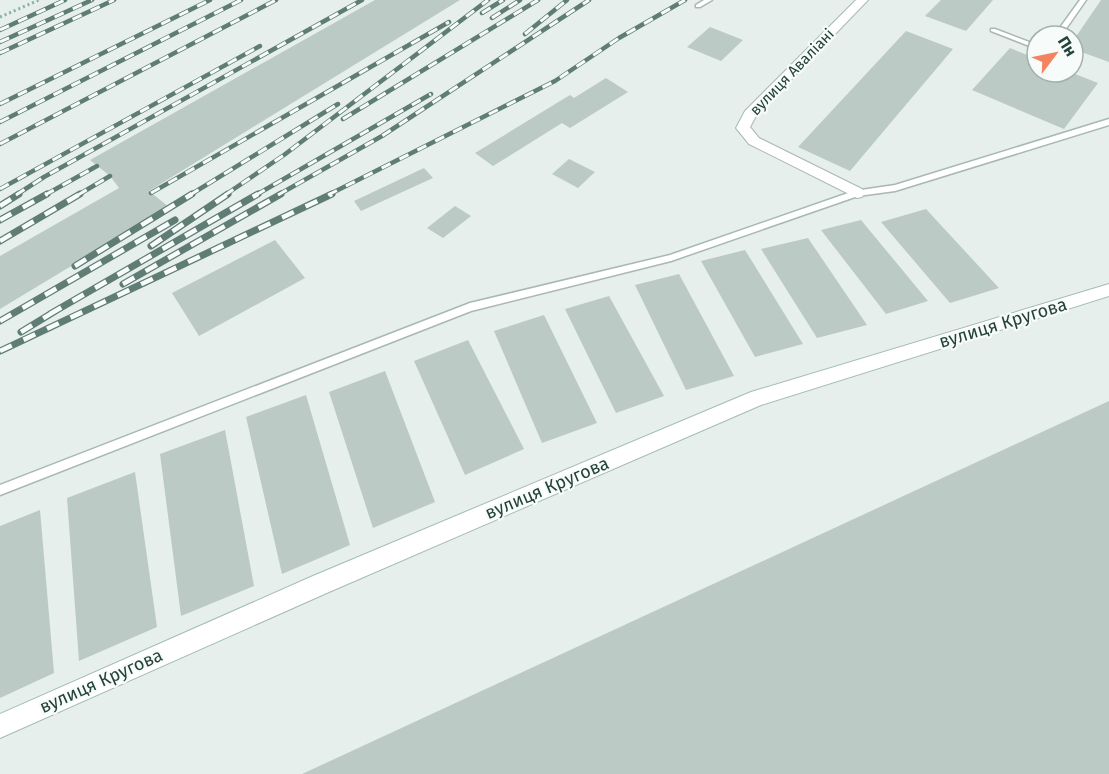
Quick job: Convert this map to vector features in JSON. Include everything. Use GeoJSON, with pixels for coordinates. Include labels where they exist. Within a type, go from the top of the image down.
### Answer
{"type":"FeatureCollection","features":[{"type":"Feature","properties":{"kind":"street","name":"вулиця Аваліані"},"geometry":{"type":"LineString","coordinates":[[857,193],[753,141],[743,128],[750,114],[862,0]]}},
{"type":"Feature","properties":{"kind":"street","name":"вулиця Кругова"},"geometry":{"type":"LineString","coordinates":[[0,726],[321,584],[757,398],[1109,290]]}},
{"type":"Feature","properties":{"kind":"lane"},"geometry":{"type":"LineString","coordinates":[[698,6],[709,0]]}},
{"type":"Feature","properties":{"kind":"lane"},"geometry":{"type":"LineString","coordinates":[[1066,24],[1083,0]]}},
{"type":"Feature","properties":{"kind":"lane"},"geometry":{"type":"LineString","coordinates":[[993,30],[1025,42]]}},
{"type":"Feature","properties":{"kind":"lane"},"geometry":{"type":"LineString","coordinates":[[0,490],[470,307],[671,258],[857,193],[895,188],[1109,122]]}},
{"type":"Feature","properties":{"kind":"path"},"geometry":{"type":"LineString","coordinates":[[0,17],[39,0]]}},
{"type":"Feature","properties":{"kind":"building"},"geometry":{"type":"Polygon","coordinates":[[[375,0],[460,0],[149,191],[169,207],[0,309],[0,256],[119,188],[110,176],[90,160],[375,0]]]}},
{"type":"Feature","properties":{"kind":"building"},"geometry":{"type":"Polygon","coordinates":[[[941,0],[993,0],[966,31],[925,16],[941,0]]]}},
{"type":"Feature","properties":{"kind":"building"},"geometry":{"type":"Polygon","coordinates":[[[1101,0],[1109,0],[1109,62],[1085,53],[1085,24],[1101,0]]]}},
{"type":"Feature","properties":{"kind":"building"},"geometry":{"type":"Polygon","coordinates":[[[710,27],[743,40],[721,61],[687,47],[710,27]]]}},
{"type":"Feature","properties":{"kind":"building"},"geometry":{"type":"Polygon","coordinates":[[[906,31],[953,49],[850,171],[798,147],[906,31]]]}},
{"type":"Feature","properties":{"kind":"building"},"geometry":{"type":"Polygon","coordinates":[[[1010,48],[1025,54],[1025,84],[1085,84],[1085,78],[1098,83],[1064,129],[972,90],[1010,48]]]}},
{"type":"Feature","properties":{"kind":"building"},"geometry":{"type":"Polygon","coordinates":[[[606,78],[628,92],[570,128],[562,123],[493,166],[475,153],[570,95],[574,98],[606,78]]]}},
{"type":"Feature","properties":{"kind":"building"},"geometry":{"type":"Polygon","coordinates":[[[569,159],[595,172],[578,188],[552,174],[569,159]]]}},
{"type":"Feature","properties":{"kind":"building"},"geometry":{"type":"Polygon","coordinates":[[[424,168],[433,178],[361,211],[354,201],[424,168]]]}},
{"type":"Feature","properties":{"kind":"building"},"geometry":{"type":"Polygon","coordinates":[[[455,206],[471,216],[443,238],[427,228],[455,206]]]}},
{"type":"Feature","properties":{"kind":"building"},"geometry":{"type":"Polygon","coordinates":[[[926,209],[999,288],[950,303],[881,222],[926,209]]]}},
{"type":"Feature","properties":{"kind":"building"},"geometry":{"type":"Polygon","coordinates":[[[861,220],[928,301],[886,314],[821,230],[861,220]]]}},
{"type":"Feature","properties":{"kind":"building"},"geometry":{"type":"Polygon","coordinates":[[[808,238],[867,325],[817,338],[761,249],[808,238]]]}},
{"type":"Feature","properties":{"kind":"building"},"geometry":{"type":"Polygon","coordinates":[[[275,240],[305,278],[199,336],[172,293],[275,240]]]}},
{"type":"Feature","properties":{"kind":"building"},"geometry":{"type":"Polygon","coordinates":[[[745,250],[803,344],[755,357],[701,261],[745,250]]]}},
{"type":"Feature","properties":{"kind":"building"},"geometry":{"type":"Polygon","coordinates":[[[679,274],[734,376],[686,390],[635,285],[679,274]]]}},
{"type":"Feature","properties":{"kind":"building"},"geometry":{"type":"Polygon","coordinates":[[[609,296],[664,396],[616,413],[565,309],[609,296]]]}},
{"type":"Feature","properties":{"kind":"building"},"geometry":{"type":"Polygon","coordinates":[[[544,315],[597,423],[542,443],[494,331],[544,315]]]}},
{"type":"Feature","properties":{"kind":"building"},"geometry":{"type":"Polygon","coordinates":[[[468,340],[524,449],[465,475],[414,361],[468,340]]]}},
{"type":"Feature","properties":{"kind":"building"},"geometry":{"type":"Polygon","coordinates":[[[385,371],[435,502],[373,528],[329,392],[385,371]]]}},
{"type":"Feature","properties":{"kind":"building"},"geometry":{"type":"Polygon","coordinates":[[[306,395],[350,545],[282,574],[246,417],[306,395]]]}},
{"type":"Feature","properties":{"kind":"building"},"geometry":{"type":"Polygon","coordinates":[[[1109,401],[1109,774],[302,774],[1109,401]]]}},
{"type":"Feature","properties":{"kind":"building"},"geometry":{"type":"Polygon","coordinates":[[[225,430],[254,586],[181,616],[160,454],[225,430]]]}},
{"type":"Feature","properties":{"kind":"building"},"geometry":{"type":"Polygon","coordinates":[[[135,472],[157,627],[79,661],[67,498],[135,472]]]}},
{"type":"Feature","properties":{"kind":"building"},"geometry":{"type":"Polygon","coordinates":[[[40,510],[54,673],[0,698],[0,526],[40,510]]]}},
{"type":"Feature","properties":{"kind":"railway"},"geometry":{"type":"LineString","coordinates":[[0,30],[65,0]]}},
{"type":"Feature","properties":{"kind":"railway"},"geometry":{"type":"LineString","coordinates":[[0,42],[92,0]]}},
{"type":"Feature","properties":{"kind":"railway"},"geometry":{"type":"LineString","coordinates":[[0,53],[114,0]]}},
{"type":"Feature","properties":{"kind":"railway"},"geometry":{"type":"LineString","coordinates":[[0,104],[210,0]]}},
{"type":"Feature","properties":{"kind":"railway"},"geometry":{"type":"LineString","coordinates":[[0,122],[241,0]]}},
{"type":"Feature","properties":{"kind":"railway"},"geometry":{"type":"LineString","coordinates":[[0,144],[276,0]]}},
{"type":"Feature","properties":{"kind":"railway"},"geometry":{"type":"LineString","coordinates":[[16,195],[44,177],[362,0]]}},
{"type":"Feature","properties":{"kind":"railway"},"geometry":{"type":"LineString","coordinates":[[225,195],[284,155],[488,0]]}},
{"type":"Feature","properties":{"kind":"railway"},"geometry":{"type":"LineString","coordinates":[[482,13],[503,0]]}},
{"type":"Feature","properties":{"kind":"railway"},"geometry":{"type":"LineString","coordinates":[[492,18],[520,0]]}},
{"type":"Feature","properties":{"kind":"railway"},"geometry":{"type":"LineString","coordinates":[[343,119],[538,0]]}},
{"type":"Feature","properties":{"kind":"railway"},"geometry":{"type":"LineString","coordinates":[[525,34],[567,0]]}},
{"type":"Feature","properties":{"kind":"railway"},"geometry":{"type":"LineString","coordinates":[[278,195],[382,136],[589,0]]}},
{"type":"Feature","properties":{"kind":"railway"},"geometry":{"type":"LineString","coordinates":[[328,195],[555,81],[619,38],[685,0]]}},
{"type":"Feature","properties":{"kind":"railway"},"geometry":{"type":"LineString","coordinates":[[151,193],[449,22]]}},
{"type":"Feature","properties":{"kind":"railway"},"geometry":{"type":"LineString","coordinates":[[0,189],[260,46]]}},
{"type":"Feature","properties":{"kind":"railway"},"geometry":{"type":"LineString","coordinates":[[256,195],[431,94]]}},
{"type":"Feature","properties":{"kind":"railway"},"geometry":{"type":"LineString","coordinates":[[190,195],[338,104]]}},
{"type":"Feature","properties":{"kind":"railway"},"geometry":{"type":"LineString","coordinates":[[45,195],[97,166]]}},
{"type":"Feature","properties":{"kind":"railway"},"geometry":{"type":"LineString","coordinates":[[78,195],[110,176]]}},
{"type":"Feature","properties":{"kind":"railway"},"geometry":{"type":"LineString","coordinates":[[0,206],[19,194]]}},
{"type":"Feature","properties":{"kind":"railway"},"geometry":{"type":"LineString","coordinates":[[0,220],[47,194]]}},
{"type":"Feature","properties":{"kind":"railway"},"geometry":{"type":"LineString","coordinates":[[0,241],[80,194]]}},
{"type":"Feature","properties":{"kind":"railway"},"geometry":{"type":"LineString","coordinates":[[75,266],[192,194]]}},
{"type":"Feature","properties":{"kind":"railway"},"geometry":{"type":"LineString","coordinates":[[151,246],[228,194]]}},
{"type":"Feature","properties":{"kind":"railway"},"geometry":{"type":"LineString","coordinates":[[50,314],[258,194]]}},
{"type":"Feature","properties":{"kind":"railway"},"geometry":{"type":"LineString","coordinates":[[123,284],[281,194]]}},
{"type":"Feature","properties":{"kind":"railway"},"geometry":{"type":"LineString","coordinates":[[0,351],[332,194]]}},
{"type":"Feature","properties":{"kind":"railway"},"geometry":{"type":"LineString","coordinates":[[0,321],[175,220]]}},
{"type":"Feature","properties":{"kind":"railway"},"geometry":{"type":"LineString","coordinates":[[21,332],[57,310]]}}]}
